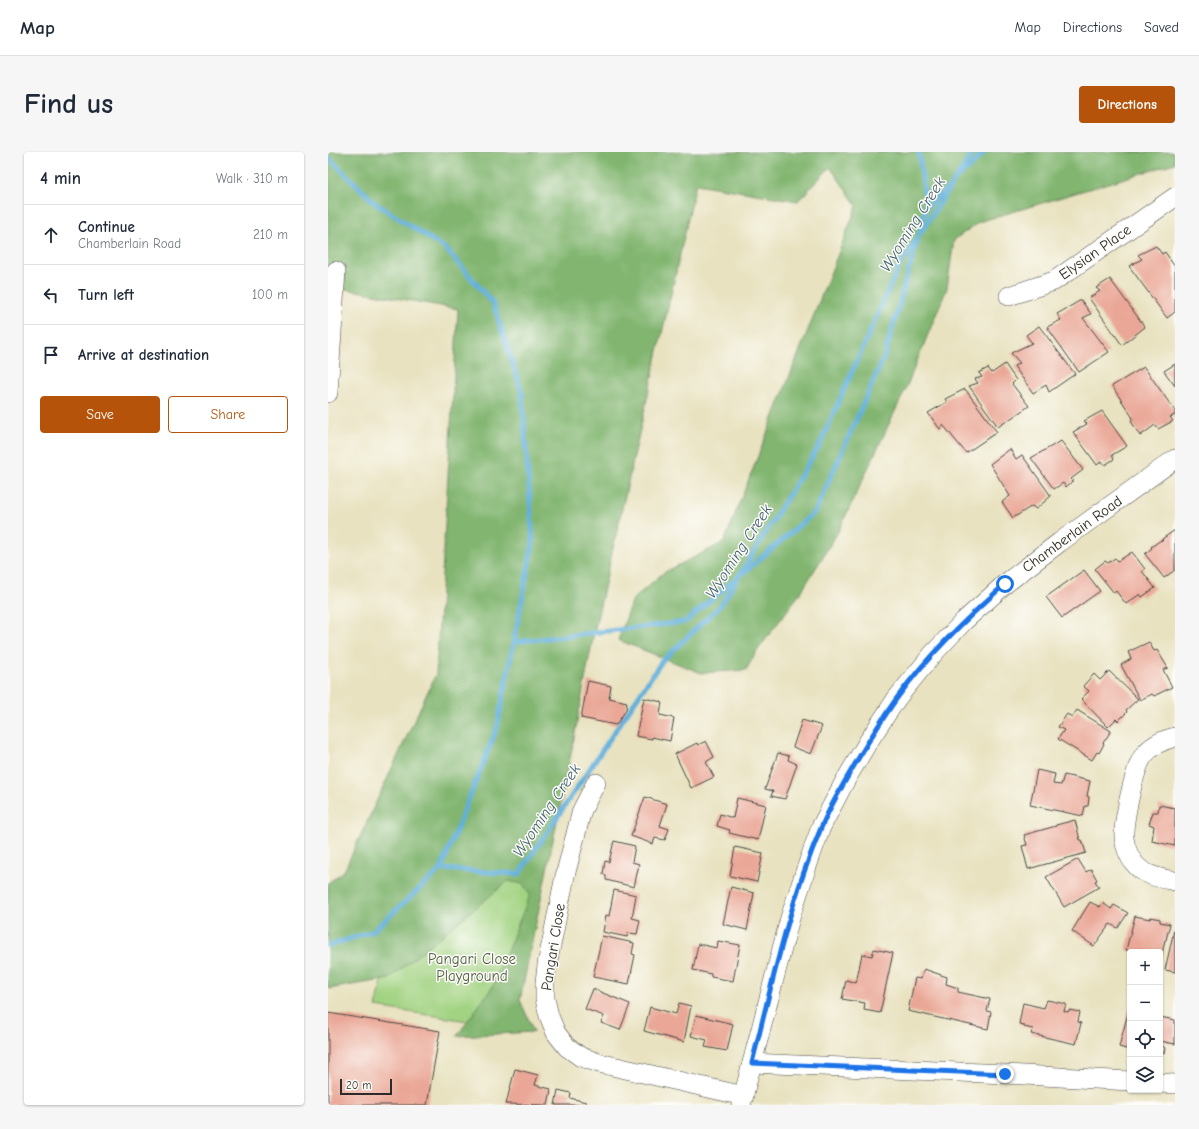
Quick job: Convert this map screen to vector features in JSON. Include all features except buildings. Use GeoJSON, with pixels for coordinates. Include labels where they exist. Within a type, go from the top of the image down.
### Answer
{"type":"FeatureCollection","features":[{"type":"Feature","properties":{"kind":"street","name":"Elysian Place"},"geometry":{"type":"LineString","coordinates":[[1009,296],[1054,280],[1175,197]]}},
{"type":"Feature","properties":{"kind":"street"},"geometry":{"type":"LineString","coordinates":[[328,394],[336,271]]}},
{"type":"Feature","properties":{"kind":"street","name":"Chamberlain Road"},"geometry":{"type":"LineString","coordinates":[[743,1100],[790,918],[821,827],[845,781],[868,742],[897,698],[932,655],[964,621],[1005,584],[1060,542],[1175,459]]}},
{"type":"Feature","properties":{"kind":"street"},"geometry":{"type":"LineString","coordinates":[[1175,737],[1166,739],[1153,746],[1144,755],[1138,766],[1125,824],[1124,838],[1128,852],[1134,863],[1143,872],[1156,877],[1175,881]]}},
{"type":"Feature","properties":{"kind":"street","name":"Pangari Close"},"geometry":{"type":"LineString","coordinates":[[596,783],[582,810],[565,876],[547,965],[545,999],[549,1016],[556,1033],[567,1047],[581,1057],[599,1064],[743,1100]]}},
{"type":"Feature","properties":{"kind":"street"},"geometry":{"type":"LineString","coordinates":[[752,1063],[1127,1081]]}},
{"type":"Feature","properties":{"kind":"street"},"geometry":{"type":"LineString","coordinates":[[1163,1083],[1175,1084]]}},
{"type":"Feature","properties":{"kind":"green space"},"geometry":{"type":"Polygon","coordinates":[[[328,152],[1175,152],[1175,163],[979,222],[954,240],[947,288],[906,388],[838,532],[801,592],[757,651],[746,670],[701,673],[618,640],[633,599],[663,573],[724,542],[857,206],[830,167],[798,201],[696,184],[594,632],[573,744],[520,1000],[534,1032],[457,1036],[493,986],[530,895],[523,884],[508,881],[389,979],[328,989],[328,883],[344,871],[436,674],[458,309],[328,286],[328,152]]]}},
{"type":"Feature","properties":{"kind":"green space","name":"Pangari Close Playground"},"geometry":{"type":"Polygon","coordinates":[[[505,872],[545,877],[514,1028],[376,1007],[385,969],[505,872]]]}},
{"type":"Feature","properties":{"kind":"waterway"},"geometry":{"type":"LineString","coordinates":[[919,152],[926,208],[920,230]]}},
{"type":"Feature","properties":{"kind":"waterway","name":"Wyoming Creek"},"geometry":{"type":"LineString","coordinates":[[328,946],[373,931],[441,869],[519,874],[662,661],[721,605],[819,446],[899,266],[973,152]]}},
{"type":"Feature","properties":{"kind":"waterway"},"geometry":{"type":"LineString","coordinates":[[960,176],[985,152]]}},
{"type":"Feature","properties":{"kind":"waterway"},"geometry":{"type":"LineString","coordinates":[[328,157],[375,203],[446,249],[493,303],[522,393],[533,543],[497,728],[441,869]]}},
{"type":"Feature","properties":{"kind":"waterway"},"geometry":{"type":"LineString","coordinates":[[926,208],[947,189]]}},
{"type":"Feature","properties":{"kind":"waterway"},"geometry":{"type":"LineString","coordinates":[[742,574],[815,512],[885,355],[917,241]]}},
{"type":"Feature","properties":{"kind":"waterway"},"geometry":{"type":"LineString","coordinates":[[514,642],[685,622],[734,580]]}},
{"type":"Feature","properties":{"kind":"route"},"geometry":{"type":"LineString","coordinates":[[1005,584],[964,621],[932,655],[897,698],[868,742],[845,781],[821,827],[805,872],[790,918],[752,1063],[1005,1074]]}}]}
